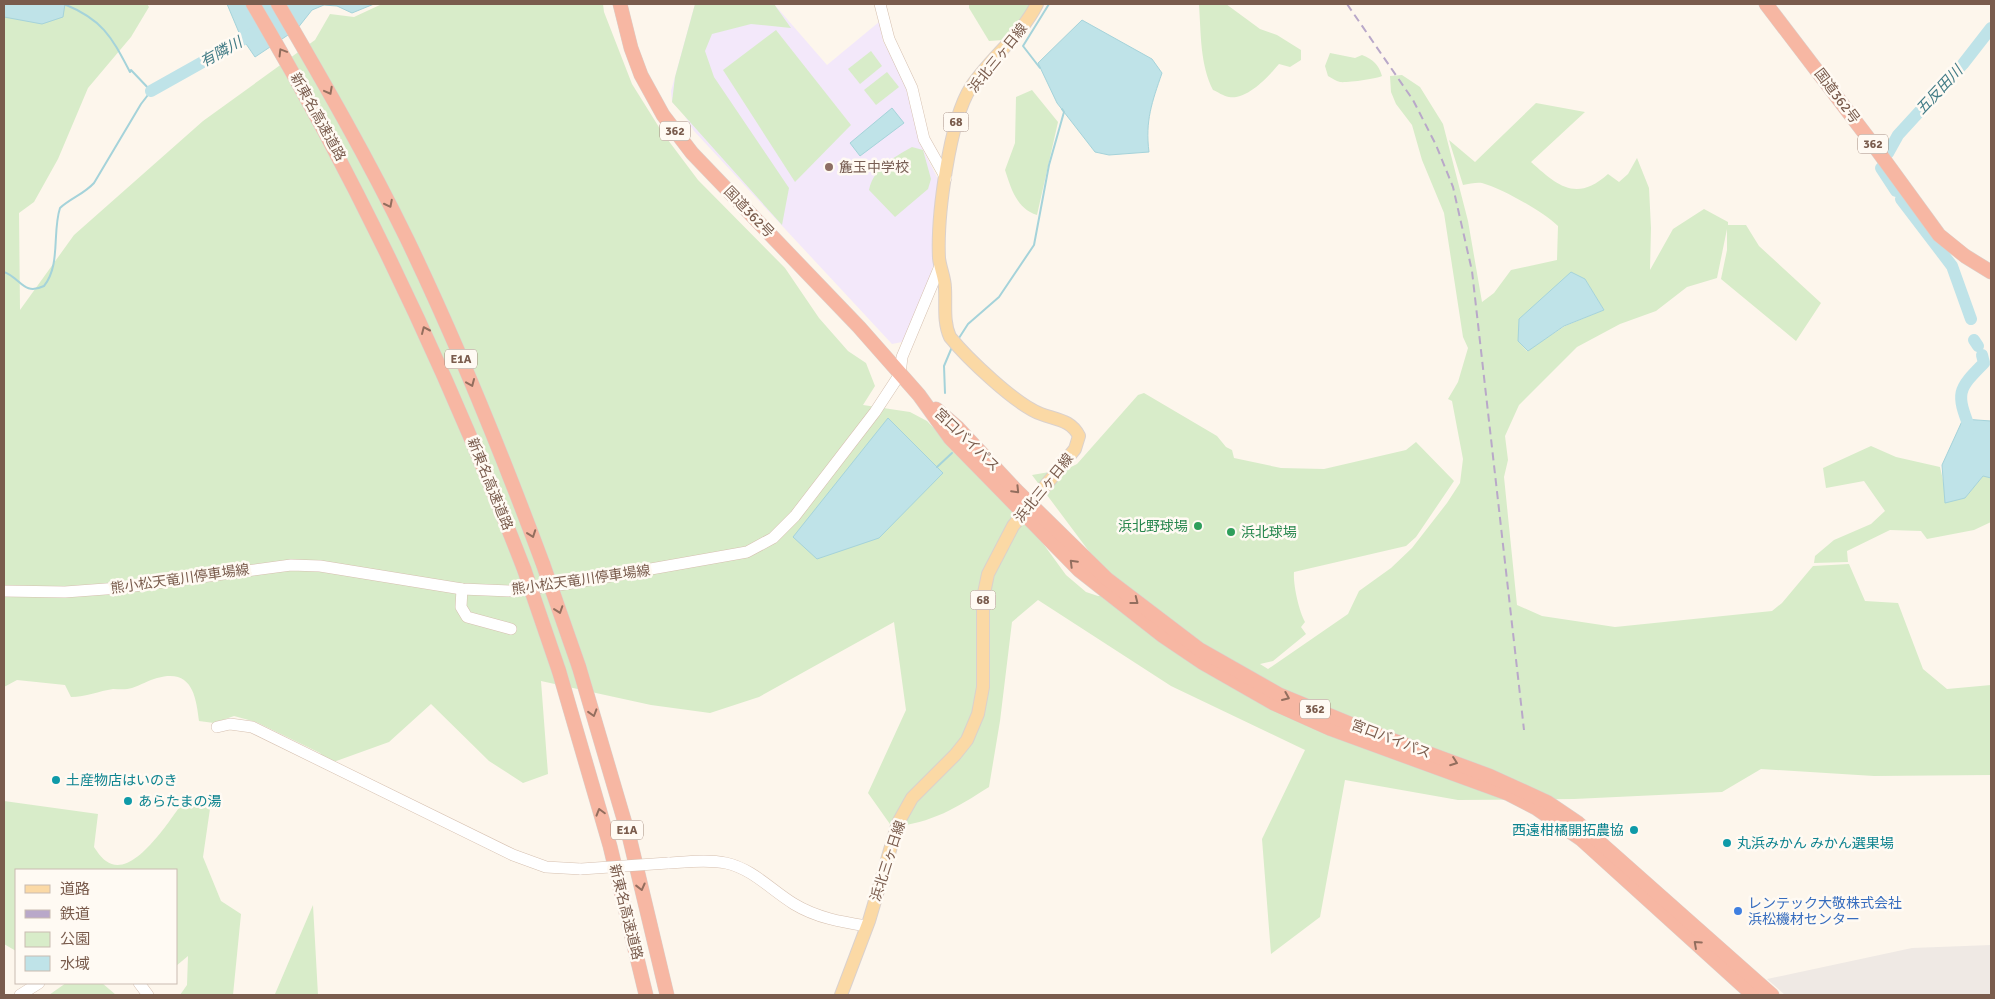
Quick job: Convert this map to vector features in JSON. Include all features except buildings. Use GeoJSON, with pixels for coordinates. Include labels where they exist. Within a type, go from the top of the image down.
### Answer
{"type":"FeatureCollection","features":[{"type":"Feature","properties":{"kind":"highway","name":"新東名高速道路"},"geometry":{"type":"LineString","coordinates":[[253,4],[302,87],[348,171],[428,337],[466,424],[524,569],[559,672],[610,846],[646,995]]}},
{"type":"Feature","properties":{"kind":"highway","name":"新東名高速道路"},"geometry":{"type":"LineString","coordinates":[[278,4],[366,161],[406,238],[447,327],[515,488],[579,667],[630,840],[666,995]]}},
{"type":"Feature","properties":{"kind":"highway","name":"国道362号"},"geometry":{"type":"LineString","coordinates":[[620,4],[631,48],[641,75],[673,128],[692,153],[859,327],[919,395]]}},
{"type":"Feature","properties":{"kind":"highway","name":"国道362号"},"geometry":{"type":"LineString","coordinates":[[1766,4],[1872,143],[1939,235],[1964,256],[1991,272]]}},
{"type":"Feature","properties":{"kind":"highway","name":"宮口バイパス"},"geometry":{"type":"LineString","coordinates":[[919,395],[950,438],[1027,508],[1107,579],[1199,649],[1280,695],[1365,730],[1490,776],[1547,802],[1567,815],[1772,995]]}},
{"type":"Feature","properties":{"kind":"highway","name":"宮口バイパス"},"geometry":{"type":"LineString","coordinates":[[1027,508],[1080,570],[1163,636],[1202,663],[1273,703],[1304,717],[1509,794],[1560,823],[1753,995]]}},
{"type":"Feature","properties":{"kind":"main road"},"geometry":{"type":"LineString","coordinates":[[880,4],[889,39],[912,88],[924,139],[946,178]]}},
{"type":"Feature","properties":{"kind":"main road","name":"浜北三ヶ日線"},"geometry":{"type":"LineString","coordinates":[[842,995],[867,926],[898,823],[912,798],[955,755],[967,740],[978,714],[983,687],[983,598],[988,574],[1013,526],[1075,450],[1079,436],[1072,425],[1021,404],[953,340],[947,329],[945,287],[940,266],[946,178],[954,125],[970,88],[996,55],[1022,28],[1037,4]]}},
{"type":"Feature","properties":{"kind":"main road","name":"熊小松天竜川停車場線"},"geometry":{"type":"LineString","coordinates":[[4,591],[65,592],[119,588],[291,564],[320,566],[462,589],[522,590],[747,552],[772,538],[795,516],[875,412],[900,374],[902,357],[940,266]]}},
{"type":"Feature","properties":{"kind":"main road"},"geometry":{"type":"LineString","coordinates":[[462,589],[460,608],[467,617],[510,629]]}},
{"type":"Feature","properties":{"kind":"main road"},"geometry":{"type":"LineString","coordinates":[[217,727],[230,724],[252,727],[514,855],[546,867],[581,868],[707,861],[726,863],[756,876],[807,911],[850,924],[867,926]]}},
{"type":"Feature","properties":{"kind":"main road"},"geometry":{"type":"LineString","coordinates":[[20,995],[36,984]]}},
{"type":"Feature","properties":{"kind":"main road"},"geometry":{"type":"LineString","coordinates":[[140,984],[148,995]]}},
{"type":"Feature","properties":{"kind":"shaded area","name":"麁玉中学校"},"geometry":{"type":"Polygon","coordinates":[[[695,4],[774,4],[827,65],[879,22],[883,41],[905,84],[920,144],[938,179],[940,188],[933,266],[927,286],[902,342],[892,344],[694,131],[683,113],[672,102],[671,91],[695,4]]]}},
{"type":"Feature","properties":{"kind":"shaded area"},"geometry":{"type":"Polygon","coordinates":[[[1991,945],[1991,995],[1785,995],[1767,979],[1912,948],[1991,945]]]}},
{"type":"Feature","properties":{"kind":"green space"},"geometry":{"type":"Polygon","coordinates":[[[4,4],[147,4],[149,7],[131,37],[88,88],[58,159],[34,202],[19,213],[20,310],[74,235],[203,121],[315,40],[330,14],[354,17],[382,4],[603,4],[604,12],[632,84],[662,132],[698,180],[785,268],[819,318],[848,351],[866,363],[875,386],[863,405],[910,412],[927,421],[1039,538],[1066,575],[1086,592],[1098,596],[1112,595],[1097,562],[1032,475],[1067,469],[1077,464],[1138,395],[1144,393],[1217,436],[1226,447],[1232,450],[1234,458],[1281,468],[1324,469],[1406,450],[1416,442],[1454,481],[1416,537],[1406,546],[1294,572],[1297,598],[1305,622],[1301,627],[1306,634],[1273,661],[1260,664],[1268,669],[1348,614],[1359,591],[1391,568],[1412,548],[1460,483],[1463,459],[1452,401],[1448,399],[1458,382],[1468,348],[1463,337],[1444,213],[1422,160],[1412,125],[1396,104],[1391,92],[1390,76],[1402,75],[1420,87],[1443,124],[1468,221],[1482,302],[1494,293],[1511,270],[1557,260],[1558,226],[1532,207],[1500,190],[1482,183],[1463,185],[1449,140],[1475,162],[1536,103],[1585,112],[1531,162],[1558,184],[1576,189],[1586,188],[1597,183],[1608,174],[1619,182],[1628,174],[1637,158],[1649,188],[1651,228],[1650,270],[1673,229],[1704,209],[1728,222],[1728,225],[1746,225],[1759,246],[1821,303],[1796,341],[1721,279],[1727,250],[1727,229],[1717,278],[1687,287],[1656,311],[1620,324],[1577,347],[1519,405],[1505,436],[1508,460],[1504,477],[1517,605],[1542,616],[1615,627],[1772,611],[1782,603],[1813,566],[1849,564],[1865,601],[1898,603],[1923,669],[1947,689],[1991,685],[1991,775],[1874,776],[1761,769],[1722,792],[1574,799],[1458,800],[1345,780],[1320,917],[1271,954],[1262,839],[1305,750],[1171,686],[1038,600],[1012,622],[1000,721],[989,787],[966,802],[932,818],[892,827],[868,793],[906,710],[894,622],[759,697],[710,713],[651,705],[541,681],[548,774],[523,783],[489,761],[431,704],[389,742],[328,764],[320,753],[256,722],[234,716],[214,723],[199,721],[194,694],[190,686],[178,677],[157,678],[130,689],[113,689],[77,697],[71,697],[65,685],[17,680],[4,687],[4,4]],[[1585,279],[1518,341],[1527,351],[1565,326],[1604,310],[1585,279]]]}},
{"type":"Feature","properties":{"kind":"green space"},"geometry":{"type":"Polygon","coordinates":[[[695,4],[774,4],[791,28],[751,24],[712,34],[705,51],[714,77],[789,188],[782,225],[672,102],[675,77],[695,4]]]}},
{"type":"Feature","properties":{"kind":"green space"},"geometry":{"type":"Polygon","coordinates":[[[969,4],[1037,4],[1003,40],[989,41],[969,8],[969,4]]]}},
{"type":"Feature","properties":{"kind":"green space"},"geometry":{"type":"Polygon","coordinates":[[[1226,4],[1260,29],[1277,35],[1301,50],[1301,60],[1290,67],[1279,64],[1257,86],[1243,95],[1229,97],[1213,90],[1203,60],[1199,5],[1226,4]]]}},
{"type":"Feature","properties":{"kind":"green space"},"geometry":{"type":"Polygon","coordinates":[[[776,30],[851,125],[795,182],[723,70],[776,30]]]}},
{"type":"Feature","properties":{"kind":"green space"},"geometry":{"type":"Polygon","coordinates":[[[871,51],[882,66],[860,84],[848,69],[871,51]]]}},
{"type":"Feature","properties":{"kind":"green space"},"geometry":{"type":"Polygon","coordinates":[[[1330,53],[1355,58],[1362,55],[1375,63],[1382,76],[1354,81],[1337,81],[1328,76],[1325,66],[1330,53]]]}},
{"type":"Feature","properties":{"kind":"green space"},"geometry":{"type":"Polygon","coordinates":[[[887,72],[899,87],[876,105],[864,90],[887,72]]]}},
{"type":"Feature","properties":{"kind":"green space"},"geometry":{"type":"Polygon","coordinates":[[[1032,90],[1058,122],[1037,215],[1024,208],[1015,197],[1005,170],[1015,143],[1016,97],[1032,90]]]}},
{"type":"Feature","properties":{"kind":"green space"},"geometry":{"type":"Polygon","coordinates":[[[912,147],[923,150],[931,179],[928,189],[895,217],[869,190],[875,175],[885,164],[912,147]]]}},
{"type":"Feature","properties":{"kind":"green space"},"geometry":{"type":"Polygon","coordinates":[[[1871,446],[1896,457],[1940,467],[1948,502],[1965,498],[1983,476],[1991,478],[1991,522],[1974,530],[1927,539],[1921,531],[1890,530],[1847,551],[1848,562],[1814,563],[1815,556],[1834,540],[1871,524],[1885,511],[1864,481],[1826,488],[1823,468],[1871,446]]]}},
{"type":"Feature","properties":{"kind":"green space"},"geometry":{"type":"Polygon","coordinates":[[[212,795],[203,857],[221,901],[241,914],[233,995],[180,995],[187,985],[188,956],[178,964],[178,869],[15,869],[15,950],[4,944],[4,801],[98,814],[94,847],[104,860],[117,865],[128,862],[152,843],[187,797],[212,795]]]}},
{"type":"Feature","properties":{"kind":"green space"},"geometry":{"type":"Polygon","coordinates":[[[313,905],[318,995],[274,995],[275,994],[313,905]]]}},
{"type":"Feature","properties":{"kind":"green space"},"geometry":{"type":"Polygon","coordinates":[[[65,984],[103,984],[116,995],[49,995],[65,984]]]}},
{"type":"Feature","properties":{"kind":"water"},"geometry":{"type":"Polygon","coordinates":[[[4,4],[65,4],[63,17],[42,24],[4,17],[4,4]]]}},
{"type":"Feature","properties":{"kind":"water"},"geometry":{"type":"Polygon","coordinates":[[[227,4],[374,4],[352,13],[337,6],[324,5],[312,10],[297,29],[255,57],[240,35],[227,4]]]}},
{"type":"Feature","properties":{"kind":"water"},"geometry":{"type":"Polygon","coordinates":[[[1082,20],[1152,59],[1162,73],[1152,103],[1149,121],[1149,152],[1109,155],[1095,152],[1057,103],[1038,63],[1082,20]]]}},
{"type":"Feature","properties":{"kind":"water"},"geometry":{"type":"Polygon","coordinates":[[[892,108],[904,123],[860,156],[850,143],[892,108]]]}},
{"type":"Feature","properties":{"kind":"water"},"geometry":{"type":"Polygon","coordinates":[[[1571,272],[1585,279],[1604,310],[1564,326],[1528,351],[1518,341],[1519,319],[1571,272]]]}},
{"type":"Feature","properties":{"kind":"water"},"geometry":{"type":"Polygon","coordinates":[[[888,418],[943,473],[879,538],[817,559],[793,537],[888,418]]]}},
{"type":"Feature","properties":{"kind":"water"},"geometry":{"type":"Polygon","coordinates":[[[1963,419],[1991,421],[1991,478],[1983,476],[1965,498],[1945,503],[1942,465],[1963,419]]]}},
{"type":"Feature","properties":{"kind":"waterway"},"geometry":{"type":"LineString","coordinates":[[4,272],[27,288],[37,289],[44,286],[53,268],[60,208],[94,183],[141,104],[151,91],[131,70],[130,72],[105,30],[88,16],[64,4]]}},
{"type":"Feature","properties":{"kind":"waterway"},"geometry":{"type":"LineString","coordinates":[[1040,68],[1023,46],[1049,4]]}},
{"type":"Feature","properties":{"kind":"waterway","name":"五反田川"},"geometry":{"type":"LineString","coordinates":[[1888,153],[1898,135],[1963,64],[1991,28]]}},
{"type":"Feature","properties":{"kind":"waterway","name":"有隣川"},"geometry":{"type":"LineString","coordinates":[[151,91],[258,31]]}},
{"type":"Feature","properties":{"kind":"waterway"},"geometry":{"type":"LineString","coordinates":[[959,338],[968,324],[999,297],[1034,245],[1049,165],[1064,112],[1062,109]]}},
{"type":"Feature","properties":{"kind":"waterway","name":"五反田川"},"geometry":{"type":"LineString","coordinates":[[1881,168],[1896,191]]}},
{"type":"Feature","properties":{"kind":"waterway","name":"五反田川"},"geometry":{"type":"LineString","coordinates":[[1901,199],[1952,266],[1971,319]]}},
{"type":"Feature","properties":{"kind":"waterway","name":"五反田川"},"geometry":{"type":"LineString","coordinates":[[1974,340],[1978,346]]}},
{"type":"Feature","properties":{"kind":"waterway"},"geometry":{"type":"LineString","coordinates":[[945,393],[944,366],[952,347]]}},
{"type":"Feature","properties":{"kind":"waterway","name":"五反田川"},"geometry":{"type":"LineString","coordinates":[[1970,429],[1961,399],[1964,386],[1984,363],[1982,355]]}},
{"type":"Feature","properties":{"kind":"waterway"},"geometry":{"type":"LineString","coordinates":[[937,467],[952,453]]}},
{"type":"Feature","properties":{"kind":"railway"},"geometry":{"type":"LineString","coordinates":[[1347,4],[1413,100],[1436,145],[1453,187],[1472,271],[1524,730]]}},
{"type":"Feature","properties":{"kind":"place","name":"麁玉中学校"},"geometry":{"type":"Point","coordinates":[829,167]}},
{"type":"Feature","properties":{"kind":"place","name":"浜北野球場"},"geometry":{"type":"Point","coordinates":[1198,526]}},
{"type":"Feature","properties":{"kind":"place","name":"浜北球場"},"geometry":{"type":"Point","coordinates":[1231,532]}},
{"type":"Feature","properties":{"kind":"place","name":"土産物店はいのき"},"geometry":{"type":"Point","coordinates":[56,780]}},
{"type":"Feature","properties":{"kind":"place","name":"あらたまの湯"},"geometry":{"type":"Point","coordinates":[128,801]}},
{"type":"Feature","properties":{"kind":"place","name":"西遠柑橘開拓農協"},"geometry":{"type":"Point","coordinates":[1634,830]}},
{"type":"Feature","properties":{"kind":"place","name":"丸浜みかん みかん選果場"},"geometry":{"type":"Point","coordinates":[1727,843]}},
{"type":"Feature","properties":{"kind":"place","name":"レンテック大敬株式会社 浜松機材センター"},"geometry":{"type":"Point","coordinates":[1738,911]}}]}
